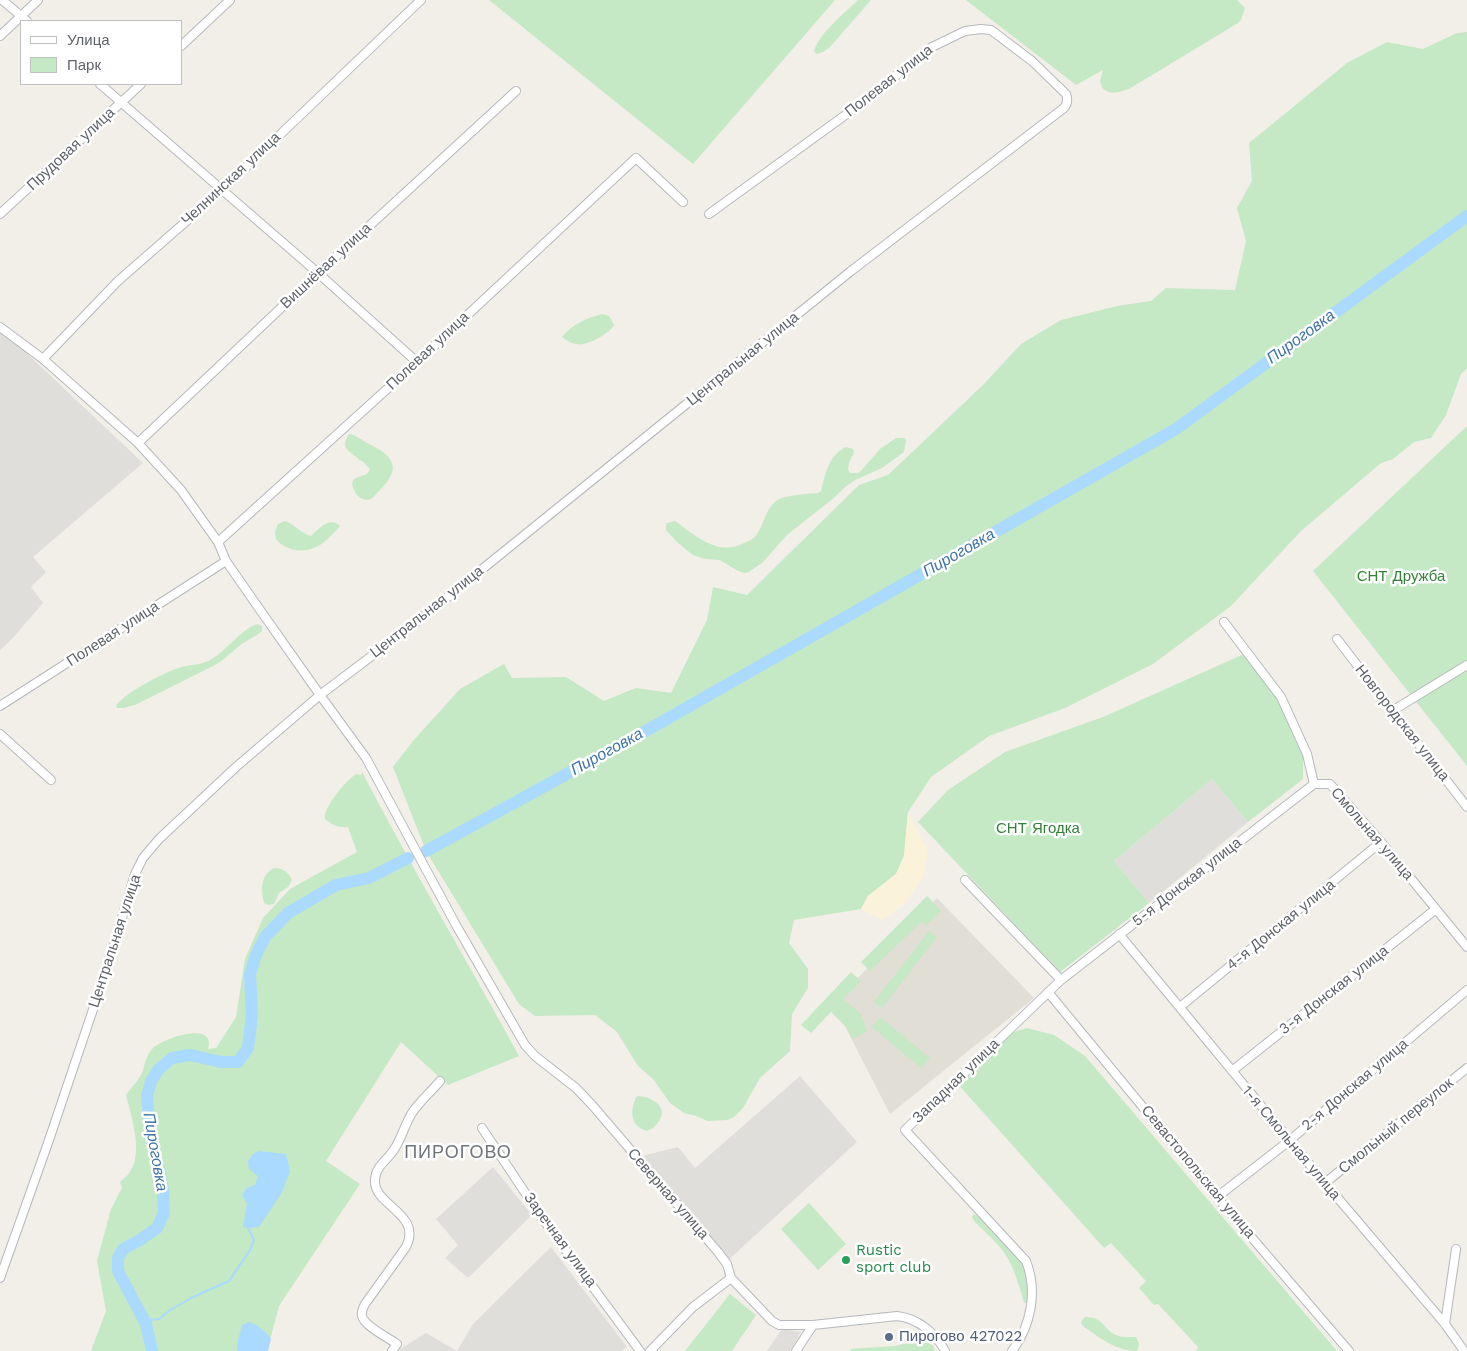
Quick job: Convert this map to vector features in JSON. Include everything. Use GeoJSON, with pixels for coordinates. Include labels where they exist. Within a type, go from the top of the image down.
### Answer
{"type":"FeatureCollection","features":[{"type":"Feature","properties":{"kind":"street"},"geometry":{"type":"LineString","coordinates":[[2,0],[24,19],[38,0]]}},
{"type":"Feature","properties":{"kind":"street"},"geometry":{"type":"LineString","coordinates":[[182,45],[230,0]]}},
{"type":"Feature","properties":{"kind":"street","name":"Челнинская улица"},"geometry":{"type":"LineString","coordinates":[[43,359],[118,281],[222,190],[421,0]]}},
{"type":"Feature","properties":{"kind":"street"},"geometry":{"type":"LineString","coordinates":[[0,36],[20,22]]}},
{"type":"Feature","properties":{"kind":"street","name":"Полевая улица"},"geometry":{"type":"LineString","coordinates":[[709,214],[855,108],[932,47],[965,31],[991,30],[1032,61],[1066,94],[1068,101]]}},
{"type":"Feature","properties":{"kind":"street"},"geometry":{"type":"LineString","coordinates":[[101,85],[318,273],[417,362]]}},
{"type":"Feature","properties":{"kind":"street","name":"Прудовая улица"},"geometry":{"type":"LineString","coordinates":[[0,214],[140,85]]}},
{"type":"Feature","properties":{"kind":"street","name":"Вишнёвая улица"},"geometry":{"type":"LineString","coordinates":[[138,443],[318,273],[516,91]]}},
{"type":"Feature","properties":{"kind":"street","name":"Центральная улица"},"geometry":{"type":"LineString","coordinates":[[0,1278],[103,980],[135,874],[143,858],[159,839],[236,767],[320,695],[418,621],[851,271],[1064,108],[1068,101]]}},
{"type":"Feature","properties":{"kind":"street","name":"Полевая улица"},"geometry":{"type":"LineString","coordinates":[[218,542],[417,362],[636,158],[683,202]]}},
{"type":"Feature","properties":{"kind":"street","name":"Северная улица"},"geometry":{"type":"LineString","coordinates":[[0,327],[43,359],[138,443],[181,490],[218,542],[226,561],[366,758],[456,925],[525,1045],[535,1056],[576,1088],[593,1106],[718,1252],[727,1264],[731,1278],[772,1321],[779,1325],[813,1325],[902,1317],[922,1325],[932,1334],[945,1351]]}},
{"type":"Feature","properties":{"kind":"street","name":"Полевая улица"},"geometry":{"type":"LineString","coordinates":[[0,706],[226,561]]}},
{"type":"Feature","properties":{"kind":"street","name":"Смольная улица"},"geometry":{"type":"LineString","coordinates":[[1224,622],[1281,697],[1307,754],[1314,784],[1330,784],[1381,842],[1467,947]]}},
{"type":"Feature","properties":{"kind":"street","name":"Новгородская улица"},"geometry":{"type":"LineString","coordinates":[[1338,639],[1467,807]]}},
{"type":"Feature","properties":{"kind":"street"},"geometry":{"type":"LineString","coordinates":[[1392,710],[1467,665]]}},
{"type":"Feature","properties":{"kind":"street"},"geometry":{"type":"LineString","coordinates":[[0,734],[51,780]]}},
{"type":"Feature","properties":{"kind":"street","name":"5-я Донская улица"},"geometry":{"type":"LineString","coordinates":[[1061,980],[1314,784]]}},
{"type":"Feature","properties":{"kind":"street","name":"4-я Донская улица"},"geometry":{"type":"LineString","coordinates":[[1180,1007],[1381,842]]}},
{"type":"Feature","properties":{"kind":"street"},"geometry":{"type":"LineString","coordinates":[[965,880],[1061,980]]}},
{"type":"Feature","properties":{"kind":"street","name":"3-я Донская улица"},"geometry":{"type":"LineString","coordinates":[[1232,1071],[1436,909]]}},
{"type":"Feature","properties":{"kind":"street","name":"1-я Смольная улица"},"geometry":{"type":"LineString","coordinates":[[1120,934],[1289,1140],[1445,1324],[1464,1351]]}},
{"type":"Feature","properties":{"kind":"street","name":"Западная улица"},"geometry":{"type":"LineString","coordinates":[[1012,1351],[1023,1334],[1031,1304],[1032,1284],[1026,1262],[905,1130],[1061,980]]}},
{"type":"Feature","properties":{"kind":"street","name":"2-я Донская улица"},"geometry":{"type":"LineString","coordinates":[[1217,1197],[1289,1140],[1467,990]]}},
{"type":"Feature","properties":{"kind":"street","name":"Севастопольская улица"},"geometry":{"type":"LineString","coordinates":[[1048,992],[1217,1197],[1349,1351]]}},
{"type":"Feature","properties":{"kind":"street","name":"Смольный переулок"},"geometry":{"type":"LineString","coordinates":[[1325,1183],[1467,1068]]}},
{"type":"Feature","properties":{"kind":"street"},"geometry":{"type":"LineString","coordinates":[[392,1351],[398,1344],[367,1324],[362,1317],[362,1311],[365,1304],[406,1248],[410,1231],[406,1222],[377,1191],[374,1180],[378,1169],[396,1148],[413,1112],[440,1082]]}},
{"type":"Feature","properties":{"kind":"street","name":"Заречная улица"},"geometry":{"type":"LineString","coordinates":[[482,1128],[542,1218],[640,1351]]}},
{"type":"Feature","properties":{"kind":"street"},"geometry":{"type":"LineString","coordinates":[[1445,1324],[1456,1249]]}},
{"type":"Feature","properties":{"kind":"street"},"geometry":{"type":"LineString","coordinates":[[650,1351],[693,1307],[731,1278]]}},
{"type":"Feature","properties":{"kind":"street"},"geometry":{"type":"LineString","coordinates":[[796,1351],[813,1325]]}},
{"type":"Feature","properties":{"kind":"shaded area"},"geometry":{"type":"Polygon","coordinates":[[[0,328],[143,463],[33,557],[46,572],[31,587],[43,603],[0,650],[0,328]]]}},
{"type":"Feature","properties":{"kind":"shaded area"},"geometry":{"type":"Polygon","coordinates":[[[1212,779],[1248,822],[1149,903],[1114,861],[1212,779]]]}},
{"type":"Feature","properties":{"kind":"shaded area"},"geometry":{"type":"Polygon","coordinates":[[[937,898],[1034,998],[890,1114],[833,1003],[937,898]]]}},
{"type":"Feature","properties":{"kind":"shaded area"},"geometry":{"type":"Polygon","coordinates":[[[800,1076],[857,1142],[725,1263],[638,1157],[678,1147],[695,1168],[800,1076]]]}},
{"type":"Feature","properties":{"kind":"shaded area"},"geometry":{"type":"Polygon","coordinates":[[[493,1167],[532,1215],[468,1278],[445,1258],[458,1245],[436,1219],[493,1167]]]}},
{"type":"Feature","properties":{"kind":"shaded area"},"geometry":{"type":"Polygon","coordinates":[[[551,1247],[627,1347],[621,1351],[457,1351],[473,1324],[551,1247]]]}},
{"type":"Feature","properties":{"kind":"shaded area"},"geometry":{"type":"Polygon","coordinates":[[[782,1329],[801,1332],[790,1351],[767,1351],[782,1329]]]}},
{"type":"Feature","properties":{"kind":"shaded area"},"geometry":{"type":"Polygon","coordinates":[[[426,1333],[457,1351],[397,1351],[426,1333]]]}},
{"type":"Feature","properties":{"kind":"green space"},"geometry":{"type":"Polygon","coordinates":[[[489,0],[835,0],[693,164],[489,0]]]}},
{"type":"Feature","properties":{"kind":"green space"},"geometry":{"type":"Polygon","coordinates":[[[858,0],[871,0],[830,47],[816,54],[814,51],[821,37],[858,0]]]}},
{"type":"Feature","properties":{"kind":"green space"},"geometry":{"type":"Polygon","coordinates":[[[966,0],[1237,0],[1245,8],[1238,23],[1129,89],[1112,93],[1102,88],[1100,81],[1103,70],[1076,85],[966,0]]]}},
{"type":"Feature","properties":{"kind":"green space"},"geometry":{"type":"Polygon","coordinates":[[[1467,32],[1467,368],[1461,374],[1446,415],[1431,438],[1414,442],[1393,459],[1381,463],[1301,531],[1231,606],[1153,664],[1065,708],[989,736],[931,777],[908,812],[904,856],[896,874],[868,896],[861,909],[794,920],[789,943],[808,969],[808,988],[792,1014],[790,1051],[760,1078],[743,1108],[734,1117],[727,1120],[708,1121],[684,1113],[670,1103],[653,1079],[638,1066],[617,1032],[595,1015],[535,1016],[519,1004],[426,851],[393,767],[413,741],[460,689],[504,664],[512,678],[566,677],[604,701],[636,688],[671,693],[707,620],[713,587],[747,595],[859,485],[888,475],[984,384],[1021,344],[1061,320],[1117,306],[1151,301],[1166,288],[1235,290],[1246,241],[1237,208],[1252,181],[1249,143],[1347,63],[1387,42],[1423,49],[1457,33],[1467,32]]]}},
{"type":"Feature","properties":{"kind":"green space"},"geometry":{"type":"Polygon","coordinates":[[[602,314],[609,316],[614,325],[597,339],[580,344],[572,343],[562,337],[580,322],[602,314]]]}},
{"type":"Feature","properties":{"kind":"green space","name":"СНТ Дружба"},"geometry":{"type":"Polygon","coordinates":[[[1467,426],[1467,766],[1313,571],[1467,426]]]}},
{"type":"Feature","properties":{"kind":"green space"},"geometry":{"type":"Polygon","coordinates":[[[349,434],[378,449],[390,459],[392,464],[391,476],[374,497],[369,500],[359,497],[352,484],[354,479],[367,474],[370,469],[349,452],[345,446],[349,434]]]}},
{"type":"Feature","properties":{"kind":"green space"},"geometry":{"type":"Polygon","coordinates":[[[896,438],[904,438],[906,440],[904,452],[882,468],[855,480],[845,487],[787,535],[763,562],[749,572],[738,571],[720,560],[705,559],[693,555],[666,530],[667,523],[675,521],[699,538],[716,546],[725,548],[744,543],[756,536],[769,509],[776,501],[790,496],[821,491],[831,460],[840,451],[846,447],[853,449],[854,452],[848,470],[850,473],[858,473],[880,449],[896,438]]]}},
{"type":"Feature","properties":{"kind":"green space"},"geometry":{"type":"Polygon","coordinates":[[[285,521],[311,536],[328,523],[336,523],[340,526],[317,547],[298,550],[286,547],[276,539],[275,532],[278,524],[285,521]]]}},
{"type":"Feature","properties":{"kind":"green space"},"geometry":{"type":"Polygon","coordinates":[[[257,624],[262,626],[262,631],[215,665],[135,705],[117,708],[116,706],[128,694],[159,676],[179,668],[209,661],[245,631],[257,624]]]}},
{"type":"Feature","properties":{"kind":"green space","name":"СНТ Ягодка"},"geometry":{"type":"Polygon","coordinates":[[[1244,654],[1280,703],[1303,754],[1303,779],[1248,822],[1212,779],[1114,861],[1149,903],[1060,972],[918,822],[948,790],[1005,752],[1103,717],[1244,654]]]}},
{"type":"Feature","properties":{"kind":"green space"},"geometry":{"type":"Polygon","coordinates":[[[362,772],[400,844],[519,1056],[448,1085],[401,1042],[326,1161],[360,1184],[279,1306],[267,1351],[91,1351],[106,1311],[97,1261],[111,1209],[122,1188],[120,1182],[130,1172],[136,1153],[135,1133],[126,1095],[142,1073],[149,1054],[159,1044],[177,1036],[197,1033],[205,1035],[209,1040],[208,1049],[216,1048],[236,1017],[245,959],[263,918],[290,889],[357,852],[348,827],[336,826],[330,823],[325,819],[325,814],[331,801],[341,788],[352,777],[356,774],[361,775],[362,772]]]}},
{"type":"Feature","properties":{"kind":"green space"},"geometry":{"type":"Polygon","coordinates":[[[274,868],[285,871],[292,880],[288,887],[279,893],[274,904],[268,905],[264,903],[263,883],[266,875],[274,868]]]}},
{"type":"Feature","properties":{"kind":"green space"},"geometry":{"type":"Polygon","coordinates":[[[927,896],[941,911],[926,925],[922,921],[870,971],[861,962],[927,896]]]}},
{"type":"Feature","properties":{"kind":"green space"},"geometry":{"type":"Polygon","coordinates":[[[929,931],[937,937],[882,1008],[874,1002],[929,931]]]}},
{"type":"Feature","properties":{"kind":"green space"},"geometry":{"type":"Polygon","coordinates":[[[851,972],[861,981],[843,999],[861,1014],[867,1031],[853,1039],[847,1028],[831,1012],[811,1033],[801,1025],[851,972]]]}},
{"type":"Feature","properties":{"kind":"green space"},"geometry":{"type":"Polygon","coordinates":[[[880,1017],[930,1058],[921,1068],[872,1027],[880,1017]]]}},
{"type":"Feature","properties":{"kind":"green space"},"geometry":{"type":"Polygon","coordinates":[[[1027,1028],[1054,1035],[1085,1056],[1337,1351],[1196,1351],[1198,1347],[1158,1304],[1154,1305],[1139,1288],[1146,1281],[1111,1243],[1104,1248],[957,1083],[1014,1032],[1027,1028]]]}},
{"type":"Feature","properties":{"kind":"green space"},"geometry":{"type":"Polygon","coordinates":[[[639,1096],[654,1101],[662,1111],[662,1116],[658,1123],[647,1131],[641,1129],[634,1122],[632,1113],[634,1102],[636,1097],[639,1096]]]}},
{"type":"Feature","properties":{"kind":"green space"},"geometry":{"type":"Polygon","coordinates":[[[809,1203],[846,1244],[818,1270],[781,1229],[809,1203]]]}},
{"type":"Feature","properties":{"kind":"green space"},"geometry":{"type":"Polygon","coordinates":[[[974,1214],[989,1224],[1021,1263],[1029,1282],[1028,1303],[1024,1303],[1014,1273],[1004,1252],[974,1221],[972,1217],[974,1214]]]}},
{"type":"Feature","properties":{"kind":"green space"},"geometry":{"type":"Polygon","coordinates":[[[730,1294],[756,1315],[732,1351],[685,1351],[730,1294]]]}},
{"type":"Feature","properties":{"kind":"green space"},"geometry":{"type":"Polygon","coordinates":[[[1085,1317],[1100,1321],[1112,1333],[1118,1336],[1136,1337],[1139,1344],[1137,1351],[1122,1349],[1102,1339],[1083,1326],[1081,1323],[1085,1317]]]}},
{"type":"Feature","properties":{"kind":"green space"},"geometry":{"type":"Polygon","coordinates":[[[925,1339],[933,1346],[935,1351],[851,1351],[850,1349],[895,1346],[925,1339]]]}},
{"type":"Feature","properties":{"kind":"sand"},"geometry":{"type":"Polygon","coordinates":[[[908,812],[928,852],[923,877],[904,904],[883,920],[861,909],[868,896],[896,874],[904,856],[908,812]]]}},
{"type":"Feature","properties":{"kind":"water"},"geometry":{"type":"Polygon","coordinates":[[[259,1151],[286,1154],[290,1172],[281,1194],[259,1227],[248,1228],[243,1227],[247,1204],[242,1195],[247,1188],[255,1185],[258,1176],[249,1169],[248,1161],[253,1154],[259,1151]]]}},
{"type":"Feature","properties":{"kind":"water"},"geometry":{"type":"Polygon","coordinates":[[[249,1322],[262,1329],[271,1339],[268,1351],[237,1351],[242,1325],[249,1322]]]}},
{"type":"Feature","properties":{"kind":"waterway","name":"Пироговка"},"geometry":{"type":"LineString","coordinates":[[426,851],[644,732],[1176,429],[1467,216]]}},
{"type":"Feature","properties":{"kind":"waterway","name":"Пироговка"},"geometry":{"type":"LineString","coordinates":[[152,1351],[146,1324],[118,1271],[118,1258],[123,1249],[157,1228],[164,1213],[163,1189],[150,1132],[147,1096],[151,1081],[159,1069],[172,1058],[190,1055],[221,1062],[238,1062],[248,1048],[252,1015],[250,974],[256,955],[265,937],[288,913],[336,885],[369,878],[408,858]]}},
{"type":"Feature","properties":{"kind":"waterway"},"geometry":{"type":"LineString","coordinates":[[146,1324],[150,1320],[159,1319],[191,1298],[229,1281],[250,1250],[254,1240],[248,1228]]}},
{"type":"Feature","properties":{"kind":"place","name":"Rustic sport club"},"geometry":{"type":"Point","coordinates":[846,1260]}},
{"type":"Feature","properties":{"kind":"place","name":"Пирогово 427022"},"geometry":{"type":"Point","coordinates":[889,1337]}},
{"type":"Feature","properties":{"kind":"district","name":"ПИРОГОВО"},"geometry":{"type":"Point","coordinates":[458,1153]}}]}
